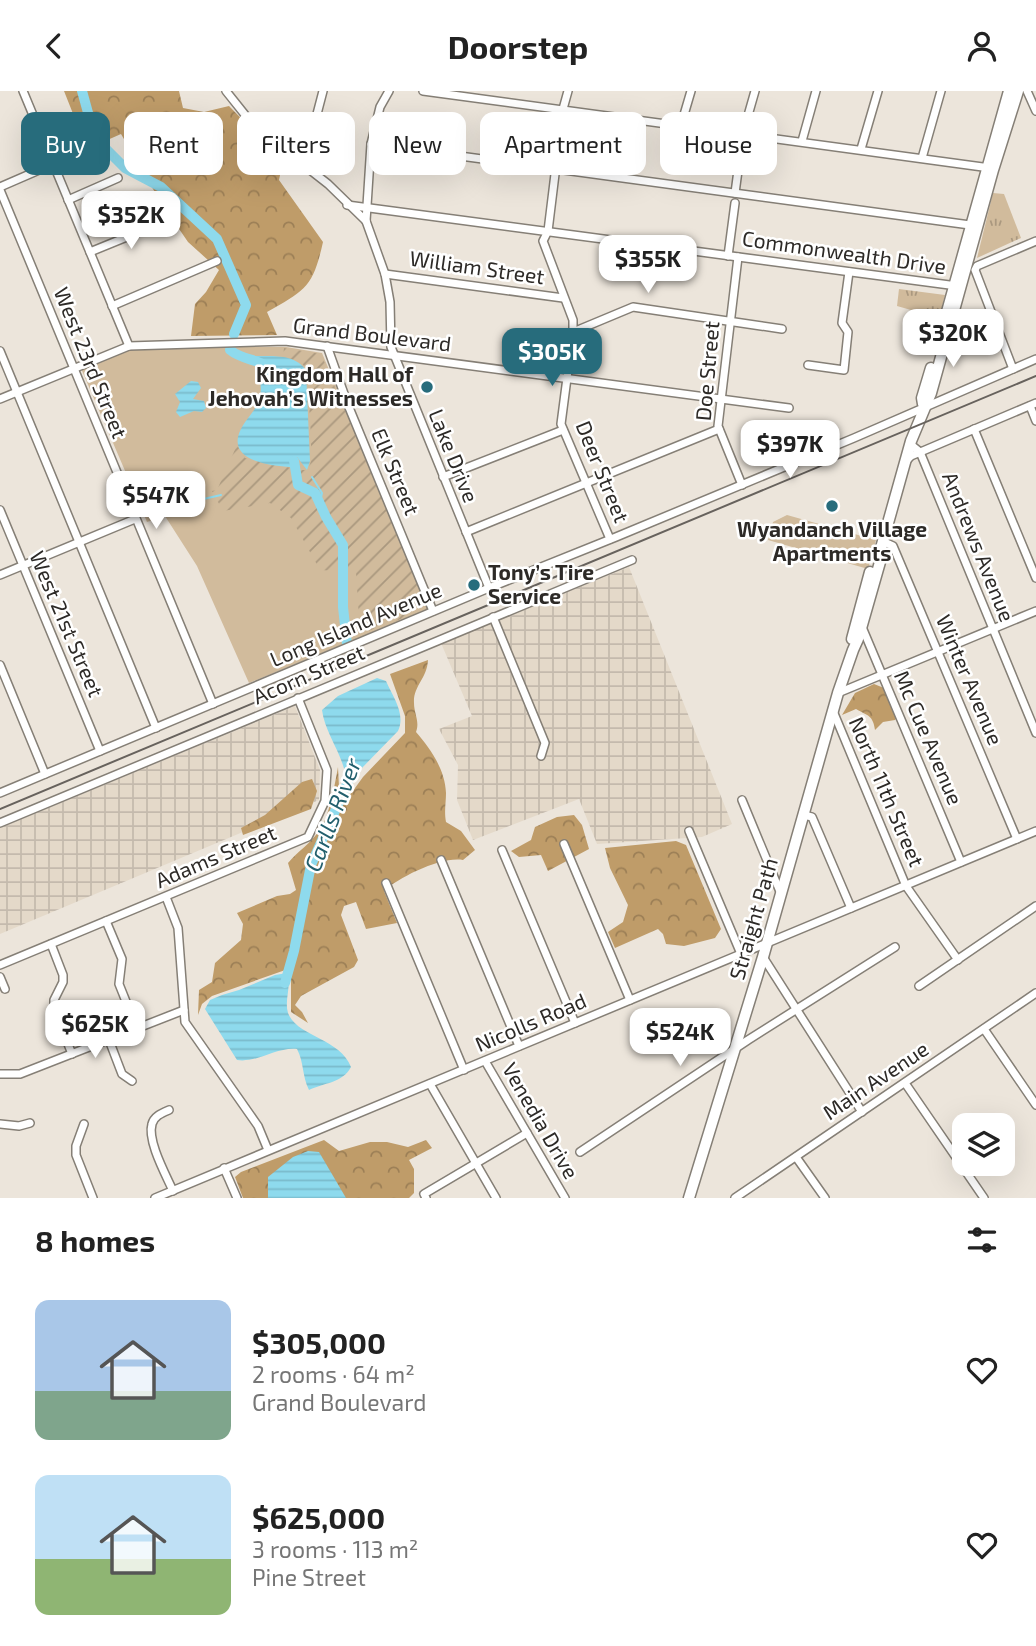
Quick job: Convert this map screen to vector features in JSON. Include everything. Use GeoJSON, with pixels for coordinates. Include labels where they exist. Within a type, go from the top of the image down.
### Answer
{"type":"FeatureCollection","features":[{"type":"Feature","properties":{"kind":"main road","name":"Straight Path"},"geometry":{"type":"LineString","coordinates":[[853,650],[852,640],[857,619],[923,408],[922,398],[957,286],[1009,91]]}},
{"type":"Feature","properties":{"kind":"main road","name":"Straight Path"},"geometry":{"type":"LineString","coordinates":[[957,286],[970,225],[1018,91]]}},
{"type":"Feature","properties":{"kind":"main road","name":"Straight Path"},"geometry":{"type":"LineString","coordinates":[[689,1198],[767,944],[838,693],[862,627],[882,555],[881,545]]}},
{"type":"Feature","properties":{"kind":"street"},"geometry":{"type":"LineString","coordinates":[[23,91],[32,112]]}},
{"type":"Feature","properties":{"kind":"street"},"geometry":{"type":"LineString","coordinates":[[226,91],[242,112]]}},
{"type":"Feature","properties":{"kind":"street"},"geometry":{"type":"LineString","coordinates":[[318,112],[323,91]]}},
{"type":"Feature","properties":{"kind":"street","name":"Lake Drive"},"geometry":{"type":"LineString","coordinates":[[379,112],[389,91]]}},
{"type":"Feature","properties":{"kind":"street"},"geometry":{"type":"LineString","coordinates":[[423,91],[660,122]]}},
{"type":"Feature","properties":{"kind":"street","name":"Deer Street"},"geometry":{"type":"LineString","coordinates":[[563,112],[568,91]]}},
{"type":"Feature","properties":{"kind":"street"},"geometry":{"type":"LineString","coordinates":[[685,112],[691,91]]}},
{"type":"Feature","properties":{"kind":"street"},"geometry":{"type":"LineString","coordinates":[[749,112],[755,91]]}},
{"type":"Feature","properties":{"kind":"street"},"geometry":{"type":"LineString","coordinates":[[802,141],[816,91]]}},
{"type":"Feature","properties":{"kind":"street"},"geometry":{"type":"LineString","coordinates":[[861,149],[878,91]]}},
{"type":"Feature","properties":{"kind":"street"},"geometry":{"type":"LineString","coordinates":[[922,158],[941,91]]}},
{"type":"Feature","properties":{"kind":"street"},"geometry":{"type":"LineString","coordinates":[[1027,91],[1036,111]]}},
{"type":"Feature","properties":{"kind":"street"},"geometry":{"type":"LineString","coordinates":[[777,138],[990,168]]}},
{"type":"Feature","properties":{"kind":"street","name":"Lake Drive"},"geometry":{"type":"LineString","coordinates":[[369,170],[366,221],[386,274],[391,347],[489,587]]}},
{"type":"Feature","properties":{"kind":"street"},"geometry":{"type":"LineString","coordinates":[[0,189],[30,175]]}},
{"type":"Feature","properties":{"kind":"street"},"geometry":{"type":"LineString","coordinates":[[58,175],[129,346]]}},
{"type":"Feature","properties":{"kind":"street"},"geometry":{"type":"LineString","coordinates":[[317,175],[366,221]]}},
{"type":"Feature","properties":{"kind":"street","name":"Deer Street"},"geometry":{"type":"LineString","coordinates":[[554,175],[548,231],[544,241],[573,320],[561,425],[610,540]]}},
{"type":"Feature","properties":{"kind":"street"},"geometry":{"type":"LineString","coordinates":[[600,175],[970,225]]}},
{"type":"Feature","properties":{"kind":"street"},"geometry":{"type":"LineString","coordinates":[[735,193],[737,175]]}},
{"type":"Feature","properties":{"kind":"street"},"geometry":{"type":"LineString","coordinates":[[68,200],[118,178]]}},
{"type":"Feature","properties":{"kind":"street","name":"West 23rd Street"},"geometry":{"type":"LineString","coordinates":[[0,189],[213,704]]}},
{"type":"Feature","properties":{"kind":"street"},"geometry":{"type":"LineString","coordinates":[[728,255],[735,203]]}},
{"type":"Feature","properties":{"kind":"street","name":"Commonwealth Drive"},"geometry":{"type":"LineString","coordinates":[[347,205],[957,286]]}},
{"type":"Feature","properties":{"kind":"street"},"geometry":{"type":"LineString","coordinates":[[90,252],[161,223]]}},
{"type":"Feature","properties":{"kind":"street"},"geometry":{"type":"LineString","coordinates":[[1013,369],[975,270],[977,266],[1036,241]]}},
{"type":"Feature","properties":{"kind":"street","name":"Doe Street"},"geometry":{"type":"LineString","coordinates":[[738,257],[719,429],[743,485]]}},
{"type":"Feature","properties":{"kind":"street"},"geometry":{"type":"LineString","coordinates":[[112,306],[217,261]]}},
{"type":"Feature","properties":{"kind":"street"},"geometry":{"type":"LineString","coordinates":[[807,365],[844,370],[848,332],[842,323],[849,272]]}},
{"type":"Feature","properties":{"kind":"street","name":"William Street"},"geometry":{"type":"LineString","coordinates":[[386,274],[563,298]]}},
{"type":"Feature","properties":{"kind":"street"},"geometry":{"type":"LineString","coordinates":[[573,332],[633,307],[782,329]]}},
{"type":"Feature","properties":{"kind":"street","name":"Grand Boulevard"},"geometry":{"type":"LineString","coordinates":[[0,399],[129,346],[272,341],[327,346],[789,408]]}},
{"type":"Feature","properties":{"kind":"street","name":"Elk Street"},"geometry":{"type":"LineString","coordinates":[[327,346],[348,405],[433,611]]}},
{"type":"Feature","properties":{"kind":"street"},"geometry":{"type":"LineString","coordinates":[[0,351],[156,728]]}},
{"type":"Feature","properties":{"kind":"street","name":"Long Island Avenue"},"geometry":{"type":"LineString","coordinates":[[0,793],[489,587],[743,485],[1036,359]]}},
{"type":"Feature","properties":{"kind":"street"},"geometry":{"type":"LineString","coordinates":[[906,461],[920,452],[1033,405],[1036,421]]}},
{"type":"Feature","properties":{"kind":"street"},"geometry":{"type":"LineString","coordinates":[[466,532],[719,429]]}},
{"type":"Feature","properties":{"kind":"street"},"geometry":{"type":"LineString","coordinates":[[974,429],[1036,578]]}},
{"type":"Feature","properties":{"kind":"street"},"geometry":{"type":"LineString","coordinates":[[443,477],[563,430]]}},
{"type":"Feature","properties":{"kind":"street"},"geometry":{"type":"LineString","coordinates":[[910,444],[920,452]]}},
{"type":"Feature","properties":{"kind":"street","name":"Andrews Avenue"},"geometry":{"type":"LineString","coordinates":[[920,452],[1036,733]]}},
{"type":"Feature","properties":{"kind":"street","name":"West 21st Street"},"geometry":{"type":"LineString","coordinates":[[0,510],[100,751]]}},
{"type":"Feature","properties":{"kind":"street"},"geometry":{"type":"LineString","coordinates":[[0,575],[135,519]]}},
{"type":"Feature","properties":{"kind":"street","name":"Winter Avenue"},"geometry":{"type":"LineString","coordinates":[[881,545],[893,547],[1017,839]]}},
{"type":"Feature","properties":{"kind":"street","name":"Acorn Street"},"geometry":{"type":"LineString","coordinates":[[0,823],[632,560]]}},
{"type":"Feature","properties":{"kind":"street"},"geometry":{"type":"LineString","coordinates":[[838,693],[1036,611]]}},
{"type":"Feature","properties":{"kind":"street"},"geometry":{"type":"LineString","coordinates":[[493,617],[545,743],[541,756]]}},
{"type":"Feature","properties":{"kind":"street","name":"Mc Cue Avenue"},"geometry":{"type":"LineString","coordinates":[[862,627],[961,862]]}},
{"type":"Feature","properties":{"kind":"street"},"geometry":{"type":"LineString","coordinates":[[0,665],[45,774]]}},
{"type":"Feature","properties":{"kind":"street","name":"Adams Street"},"geometry":{"type":"LineString","coordinates":[[0,965],[308,837],[325,801],[327,770],[298,698]]}},
{"type":"Feature","properties":{"kind":"street","name":"North 11th Street"},"geometry":{"type":"LineString","coordinates":[[833,711],[906,885],[958,960]]}},
{"type":"Feature","properties":{"kind":"street"},"geometry":{"type":"LineString","coordinates":[[742,800],[781,895]]}},
{"type":"Feature","properties":{"kind":"street"},"geometry":{"type":"LineString","coordinates":[[804,815],[812,817],[851,908]]}},
{"type":"Feature","properties":{"kind":"street"},"geometry":{"type":"LineString","coordinates":[[689,831],[741,954]]}},
{"type":"Feature","properties":{"kind":"street","name":"Nicolls Road"},"geometry":{"type":"LineString","coordinates":[[155,1198],[1036,831]]}},
{"type":"Feature","properties":{"kind":"street"},"geometry":{"type":"LineString","coordinates":[[564,844],[630,1000]]}},
{"type":"Feature","properties":{"kind":"street"},"geometry":{"type":"LineString","coordinates":[[502,850],[575,1023]]}},
{"type":"Feature","properties":{"kind":"street"},"geometry":{"type":"LineString","coordinates":[[441,860],[519,1047]]}},
{"type":"Feature","properties":{"kind":"street"},"geometry":{"type":"LineString","coordinates":[[386,883],[464,1070]]}},
{"type":"Feature","properties":{"kind":"street"},"geometry":{"type":"LineString","coordinates":[[166,897],[178,928],[186,1022],[258,1126],[268,1150]]}},
{"type":"Feature","properties":{"kind":"street"},"geometry":{"type":"LineString","coordinates":[[919,986],[1036,907]]}},
{"type":"Feature","properties":{"kind":"street"},"geometry":{"type":"LineString","coordinates":[[106,921],[122,960],[119,984],[137,1029]]}},
{"type":"Feature","properties":{"kind":"street"},"geometry":{"type":"LineString","coordinates":[[51,944],[63,975],[63,982],[54,1000],[54,1009],[72,1054]]}},
{"type":"Feature","properties":{"kind":"street"},"geometry":{"type":"LineString","coordinates":[[580,1152],[735,1048],[895,947]]}},
{"type":"Feature","properties":{"kind":"street"},"geometry":{"type":"LineString","coordinates":[[763,957],[862,1112]]}},
{"type":"Feature","properties":{"kind":"street"},"geometry":{"type":"LineString","coordinates":[[0,977],[5,989]]}},
{"type":"Feature","properties":{"kind":"street","name":"Main Avenue"},"geometry":{"type":"LineString","coordinates":[[735,1198],[1035,995]]}},
{"type":"Feature","properties":{"kind":"street"},"geometry":{"type":"LineString","coordinates":[[0,1075],[20,1074],[184,1010]]}},
{"type":"Feature","properties":{"kind":"street"},"geometry":{"type":"LineString","coordinates":[[984,1029],[1036,1105]]}},
{"type":"Feature","properties":{"kind":"street"},"geometry":{"type":"LineString","coordinates":[[109,1040],[122,1074],[132,1081]]}},
{"type":"Feature","properties":{"kind":"street","name":"Venedia Drive"},"geometry":{"type":"LineString","coordinates":[[485,1062],[565,1198]]}},
{"type":"Feature","properties":{"kind":"street"},"geometry":{"type":"LineString","coordinates":[[905,1083],[984,1198]]}},
{"type":"Feature","properties":{"kind":"street"},"geometry":{"type":"LineString","coordinates":[[430,1084],[496,1198]]}},
{"type":"Feature","properties":{"kind":"street"},"geometry":{"type":"LineString","coordinates":[[169,1110],[159,1114],[152,1122],[152,1132],[155,1149],[173,1191]]}},
{"type":"Feature","properties":{"kind":"street"},"geometry":{"type":"LineString","coordinates":[[0,1124],[19,1126],[30,1123]]}},
{"type":"Feature","properties":{"kind":"street"},"geometry":{"type":"LineString","coordinates":[[84,1124],[76,1154],[93,1198]]}},
{"type":"Feature","properties":{"kind":"street"},"geometry":{"type":"LineString","coordinates":[[425,1196],[527,1133]]}},
{"type":"Feature","properties":{"kind":"street"},"geometry":{"type":"LineString","coordinates":[[796,1157],[825,1198]]}},
{"type":"Feature","properties":{"kind":"street"},"geometry":{"type":"LineString","coordinates":[[225,1168],[237,1198]]}},
{"type":"Feature","properties":{"kind":"shaded area"},"geometry":{"type":"Polygon","coordinates":[[[629,567],[732,824],[702,837],[597,844],[579,799],[473,840],[457,800],[458,765],[439,729],[472,716],[441,643],[629,567]]]}},
{"type":"Feature","properties":{"kind":"shaded area"},"geometry":{"type":"Polygon","coordinates":[[[295,706],[320,770],[319,800],[0,934],[0,828],[295,706]]]}},
{"type":"Feature","properties":{"kind":"green space"},"geometry":{"type":"Polygon","coordinates":[[[64,91],[179,91],[183,108],[204,112],[124,112],[124,139],[121,134],[110,139],[110,112],[72,112],[64,91]]]}},
{"type":"Feature","properties":{"kind":"green space"},"geometry":{"type":"Polygon","coordinates":[[[229,106],[237,114],[237,175],[280,175],[279,180],[323,242],[316,269],[306,286],[267,312],[277,335],[191,336],[195,304],[219,270],[188,242],[145,175],[223,175],[223,112],[204,112],[229,106]]]}},
{"type":"Feature","properties":{"kind":"green space"},"geometry":{"type":"Polygon","coordinates":[[[993,193],[1004,194],[1021,238],[977,258],[993,193]]]}},
{"type":"Feature","properties":{"kind":"green space"},"geometry":{"type":"Polygon","coordinates":[[[899,289],[945,295],[939,318],[897,306],[899,289]]]}},
{"type":"Feature","properties":{"kind":"green space"},"geometry":{"type":"Polygon","coordinates":[[[129,346],[286,347],[322,353],[429,609],[249,683],[197,566],[165,516],[147,522],[80,366],[129,346]]]}},
{"type":"Feature","properties":{"kind":"green space"},"geometry":{"type":"Polygon","coordinates":[[[284,348],[321,354],[428,609],[360,634],[356,572],[320,570],[291,518],[270,503],[223,511],[212,491],[217,490],[237,445],[245,458],[294,470],[308,470],[311,461],[311,437],[307,370],[301,362],[283,357],[284,348]]]}},
{"type":"Feature","properties":{"kind":"green space"},"geometry":{"type":"Polygon","coordinates":[[[787,515],[876,540],[868,569],[768,540],[773,522],[787,515]]]}},
{"type":"Feature","properties":{"kind":"green space"},"geometry":{"type":"Polygon","coordinates":[[[428,660],[414,697],[416,732],[431,752],[443,776],[446,822],[461,831],[475,850],[463,860],[444,861],[421,869],[384,891],[397,923],[366,929],[356,902],[344,906],[341,915],[358,960],[354,967],[301,996],[295,1005],[308,1023],[291,1012],[291,968],[212,996],[202,1004],[198,1015],[199,990],[212,982],[215,963],[241,940],[243,924],[237,913],[296,890],[288,863],[323,825],[338,767],[339,787],[336,799],[347,799],[363,777],[405,733],[405,716],[390,674],[428,660]]]}},
{"type":"Feature","properties":{"kind":"green space"},"geometry":{"type":"Polygon","coordinates":[[[874,684],[884,688],[897,717],[895,720],[883,722],[875,730],[871,719],[856,709],[842,715],[855,693],[874,684]]]}},
{"type":"Feature","properties":{"kind":"green space"},"geometry":{"type":"Polygon","coordinates":[[[312,779],[317,791],[311,809],[243,835],[241,828],[265,815],[302,782],[312,779]]]}},
{"type":"Feature","properties":{"kind":"green space"},"geometry":{"type":"Polygon","coordinates":[[[574,815],[582,825],[589,849],[548,871],[541,855],[519,857],[511,851],[531,840],[535,827],[557,817],[574,815]]]}},
{"type":"Feature","properties":{"kind":"green space"},"geometry":{"type":"Polygon","coordinates":[[[676,841],[686,845],[721,929],[715,938],[684,946],[666,944],[658,929],[615,948],[608,932],[623,922],[628,905],[610,868],[605,848],[676,841]]]}},
{"type":"Feature","properties":{"kind":"green space"},"geometry":{"type":"Polygon","coordinates":[[[324,1140],[339,1151],[370,1142],[387,1142],[408,1147],[426,1140],[432,1148],[409,1160],[414,1169],[414,1193],[409,1198],[243,1198],[235,1177],[241,1172],[324,1140]]]}},
{"type":"Feature","properties":{"kind":"water"},"geometry":{"type":"Polygon","coordinates":[[[256,356],[290,359],[306,370],[310,461],[307,470],[297,457],[294,459],[298,469],[296,470],[261,463],[244,454],[239,448],[241,429],[257,405],[261,391],[254,359],[256,356]]]}},
{"type":"Feature","properties":{"kind":"water"},"geometry":{"type":"Polygon","coordinates":[[[191,381],[198,382],[201,388],[193,399],[204,401],[206,408],[202,412],[194,411],[180,417],[176,412],[180,402],[175,394],[191,381]]]}},
{"type":"Feature","properties":{"kind":"water"},"geometry":{"type":"Polygon","coordinates":[[[377,678],[386,681],[398,706],[400,725],[398,731],[347,786],[343,765],[322,710],[338,696],[377,678]]]}},
{"type":"Feature","properties":{"kind":"water"},"geometry":{"type":"Polygon","coordinates":[[[287,973],[287,1008],[293,1021],[338,1050],[346,1057],[351,1067],[338,1079],[309,1090],[297,1049],[237,1060],[205,1009],[210,1000],[287,973]]]}},
{"type":"Feature","properties":{"kind":"water"},"geometry":{"type":"Polygon","coordinates":[[[308,1151],[319,1152],[346,1198],[268,1198],[268,1177],[293,1157],[308,1151]]]}},
{"type":"Feature","properties":{"kind":"waterway","name":"Carlls River"},"geometry":{"type":"LineString","coordinates":[[82,91],[95,138],[125,168],[161,187],[217,239],[246,305],[234,334]]}},
{"type":"Feature","properties":{"kind":"waterway","name":"Carlls River"},"geometry":{"type":"LineString","coordinates":[[230,350],[265,365]]}},
{"type":"Feature","properties":{"kind":"waterway","name":"Carlls River"},"geometry":{"type":"LineString","coordinates":[[294,461],[298,485],[315,493],[343,545],[343,607],[347,644]]}},
{"type":"Feature","properties":{"kind":"waterway"},"geometry":{"type":"LineString","coordinates":[[312,477],[322,493],[320,502]]}},
{"type":"Feature","properties":{"kind":"waterway"},"geometry":{"type":"LineString","coordinates":[[151,511],[221,495]]}},
{"type":"Feature","properties":{"kind":"waterway","name":"Carlls River"},"geometry":{"type":"LineString","coordinates":[[285,983],[311,865],[351,775]]}},
{"type":"Feature","properties":{"kind":"railway"},"geometry":{"type":"LineString","coordinates":[[0,809],[1036,376]]}},
{"type":"Feature","properties":{"kind":"place","name":"Kingdom Hall of Jehovah’s Witnesses"},"geometry":{"type":"Point","coordinates":[427,387]}},
{"type":"Feature","properties":{"kind":"place","name":"Wyandanch Village Apartments"},"geometry":{"type":"Point","coordinates":[832,506]}},
{"type":"Feature","properties":{"kind":"place","name":"Tony’s Tire Service"},"geometry":{"type":"Point","coordinates":[474,585]}}]}
